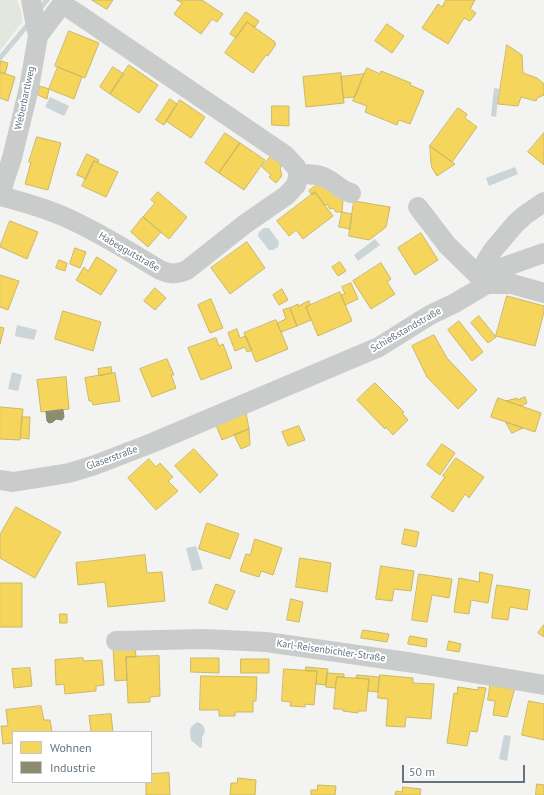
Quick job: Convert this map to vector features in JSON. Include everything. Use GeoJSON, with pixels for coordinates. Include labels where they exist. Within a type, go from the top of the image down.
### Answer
{"type":"FeatureCollection","features":[{"type":"Feature","properties":{"kind":"street","name":"Weberbartlweg"},"geometry":{"type":"LineString","coordinates":[[0,195],[12,158],[29,88],[38,36],[31,0]]}},
{"type":"Feature","properties":{"kind":"street"},"geometry":{"type":"LineString","coordinates":[[38,36],[64,2],[285,155],[296,166],[299,174],[322,176],[346,192],[351,193]]}},
{"type":"Feature","properties":{"kind":"street","name":"Habeggutstraße"},"geometry":{"type":"LineString","coordinates":[[0,195],[67,218],[96,232],[160,270],[168,274],[177,274],[187,270],[245,224],[287,195],[296,185],[299,174]]}},
{"type":"Feature","properties":{"kind":"street"},"geometry":{"type":"LineString","coordinates":[[486,284],[486,262],[493,250],[516,223],[544,202]]}},
{"type":"Feature","properties":{"kind":"street"},"geometry":{"type":"LineString","coordinates":[[418,207],[447,245],[486,284],[512,284],[544,293]]}},
{"type":"Feature","properties":{"kind":"street","name":"Schießstandstraße"},"geometry":{"type":"LineString","coordinates":[[224,413],[379,347],[430,315],[455,303],[486,284],[504,266],[544,253]]}},
{"type":"Feature","properties":{"kind":"street","name":"Glaserstraße"},"geometry":{"type":"LineString","coordinates":[[2,484],[69,473],[82,469],[152,443],[224,413]]}},
{"type":"Feature","properties":{"kind":"street","name":"Karl-Reisenbichler-Straße"},"geometry":{"type":"LineString","coordinates":[[116,641],[204,639],[266,642],[414,663],[544,685]]}},
{"type":"Feature","properties":{"kind":"shaded area"},"geometry":{"type":"Polygon","coordinates":[[[0,0],[17,0],[22,14],[22,22],[0,51],[0,0]]]}},
{"type":"Feature","properties":{"kind":"shaded area"},"geometry":{"type":"Polygon","coordinates":[[[494,88],[499,89],[496,117],[491,116],[494,88]]]}},
{"type":"Feature","properties":{"kind":"shaded area"},"geometry":{"type":"Polygon","coordinates":[[[50,97],[69,106],[64,116],[45,107],[50,97]]]}},
{"type":"Feature","properties":{"kind":"shaded area"},"geometry":{"type":"Polygon","coordinates":[[[515,167],[518,174],[489,186],[486,178],[515,167]]]}},
{"type":"Feature","properties":{"kind":"shaded area"},"geometry":{"type":"Polygon","coordinates":[[[264,228],[269,228],[279,242],[278,247],[273,250],[269,250],[258,236],[259,232],[264,228]]]}},
{"type":"Feature","properties":{"kind":"shaded area"},"geometry":{"type":"Polygon","coordinates":[[[375,239],[380,245],[358,261],[354,255],[375,239]]]}},
{"type":"Feature","properties":{"kind":"shaded area"},"geometry":{"type":"Polygon","coordinates":[[[17,325],[37,330],[34,340],[15,336],[17,325]]]}},
{"type":"Feature","properties":{"kind":"shaded area"},"geometry":{"type":"Polygon","coordinates":[[[12,372],[22,375],[18,391],[8,389],[12,372]]]}},
{"type":"Feature","properties":{"kind":"shaded area"},"geometry":{"type":"Polygon","coordinates":[[[196,546],[203,569],[192,571],[186,548],[196,546]]]}},
{"type":"Feature","properties":{"kind":"shaded area"},"geometry":{"type":"Polygon","coordinates":[[[198,722],[203,725],[205,731],[202,738],[202,747],[200,748],[191,740],[190,734],[191,728],[198,722]]]}},
{"type":"Feature","properties":{"kind":"shaded area"},"geometry":{"type":"Polygon","coordinates":[[[504,735],[511,736],[507,761],[499,759],[504,735]]]}},
{"type":"Feature","properties":{"kind":"building: Wohnen"},"geometry":{"type":"Polygon","coordinates":[[[92,0],[113,0],[107,9],[92,0]]]}},
{"type":"Feature","properties":{"kind":"building: Wohnen"},"geometry":{"type":"Polygon","coordinates":[[[177,0],[202,0],[223,14],[217,22],[212,19],[201,34],[174,14],[182,3],[177,0]]]}},
{"type":"Feature","properties":{"kind":"building: Wohnen"},"geometry":{"type":"Polygon","coordinates":[[[446,0],[475,0],[470,9],[476,13],[470,21],[464,18],[448,44],[422,28],[438,4],[442,7],[446,0]]]}},
{"type":"Feature","properties":{"kind":"building: Wohnen"},"geometry":{"type":"Polygon","coordinates":[[[246,12],[259,21],[255,27],[247,22],[236,38],[230,34],[246,12]]]}},
{"type":"Feature","properties":{"kind":"building: Wohnen"},"geometry":{"type":"Polygon","coordinates":[[[247,22],[276,44],[253,73],[225,53],[247,22]]]}},
{"type":"Feature","properties":{"kind":"building: Wohnen"},"geometry":{"type":"Polygon","coordinates":[[[387,24],[404,36],[392,53],[375,41],[387,24]]]}},
{"type":"Feature","properties":{"kind":"building: Wohnen"},"geometry":{"type":"Polygon","coordinates":[[[69,31],[99,43],[85,78],[55,66],[69,31]]]}},
{"type":"Feature","properties":{"kind":"building: Wohnen"},"geometry":{"type":"Polygon","coordinates":[[[507,45],[522,55],[523,73],[537,78],[544,84],[544,95],[537,98],[536,101],[521,97],[518,106],[498,104],[507,45]]]}},
{"type":"Feature","properties":{"kind":"building: Wohnen"},"geometry":{"type":"Polygon","coordinates":[[[1,61],[8,63],[5,74],[0,72],[1,61]]]}},
{"type":"Feature","properties":{"kind":"building: Wohnen"},"geometry":{"type":"Polygon","coordinates":[[[129,65],[158,85],[139,113],[110,94],[129,65]]]}},
{"type":"Feature","properties":{"kind":"building: Wohnen"},"geometry":{"type":"Polygon","coordinates":[[[58,67],[82,77],[74,99],[49,89],[58,67]]]}},
{"type":"Feature","properties":{"kind":"building: Wohnen"},"geometry":{"type":"Polygon","coordinates":[[[113,67],[124,74],[110,94],[100,87],[113,67]]]}},
{"type":"Feature","properties":{"kind":"building: Wohnen"},"geometry":{"type":"Polygon","coordinates":[[[367,68],[380,74],[381,71],[411,83],[410,85],[424,91],[410,124],[399,120],[397,125],[365,112],[367,106],[353,101],[367,68]]]}},
{"type":"Feature","properties":{"kind":"building: Wohnen"},"geometry":{"type":"Polygon","coordinates":[[[0,72],[15,77],[8,101],[0,98],[0,72]]]}},
{"type":"Feature","properties":{"kind":"building: Wohnen"},"geometry":{"type":"Polygon","coordinates":[[[341,73],[344,103],[306,107],[303,77],[341,73]]]}},
{"type":"Feature","properties":{"kind":"building: Wohnen"},"geometry":{"type":"Polygon","coordinates":[[[364,74],[355,97],[343,98],[341,77],[364,74]]]}},
{"type":"Feature","properties":{"kind":"building: Wohnen"},"geometry":{"type":"Polygon","coordinates":[[[40,86],[49,89],[47,99],[38,95],[40,86]]]}},
{"type":"Feature","properties":{"kind":"building: Wohnen"},"geometry":{"type":"Polygon","coordinates":[[[170,99],[177,104],[164,125],[156,120],[170,99]]]}},
{"type":"Feature","properties":{"kind":"building: Wohnen"},"geometry":{"type":"Polygon","coordinates":[[[180,100],[205,117],[191,138],[166,121],[180,100]]]}},
{"type":"Feature","properties":{"kind":"building: Wohnen"},"geometry":{"type":"Polygon","coordinates":[[[272,106],[289,106],[289,126],[272,125],[272,106]]]}},
{"type":"Feature","properties":{"kind":"building: Wohnen"},"geometry":{"type":"Polygon","coordinates":[[[458,108],[467,114],[465,118],[477,127],[452,162],[430,146],[458,108]]]}},
{"type":"Feature","properties":{"kind":"building: Wohnen"},"geometry":{"type":"Polygon","coordinates":[[[225,133],[240,143],[219,173],[205,163],[225,133]]]}},
{"type":"Feature","properties":{"kind":"building: Wohnen"},"geometry":{"type":"Polygon","coordinates":[[[544,133],[544,165],[528,152],[544,133]]]}},
{"type":"Feature","properties":{"kind":"building: Wohnen"},"geometry":{"type":"Polygon","coordinates":[[[37,137],[61,143],[48,190],[25,184],[31,162],[29,162],[37,137]]]}},
{"type":"Feature","properties":{"kind":"building: Wohnen"},"geometry":{"type":"Polygon","coordinates":[[[240,143],[265,160],[244,190],[219,173],[240,143]]]}},
{"type":"Feature","properties":{"kind":"building: Wohnen"},"geometry":{"type":"Polygon","coordinates":[[[430,146],[455,164],[437,176],[432,168],[430,146]]]}},
{"type":"Feature","properties":{"kind":"building: Wohnen"},"geometry":{"type":"Polygon","coordinates":[[[87,154],[99,160],[98,162],[94,161],[86,179],[77,175],[87,154]]]}},
{"type":"Feature","properties":{"kind":"building: Wohnen"},"geometry":{"type":"Polygon","coordinates":[[[271,156],[282,166],[280,168],[282,176],[276,183],[269,177],[271,175],[262,167],[271,156]]]}},
{"type":"Feature","properties":{"kind":"building: Wohnen"},"geometry":{"type":"Polygon","coordinates":[[[94,161],[118,172],[106,197],[82,186],[94,161]]]}},
{"type":"Feature","properties":{"kind":"building: Wohnen"},"geometry":{"type":"Polygon","coordinates":[[[323,180],[343,199],[342,212],[336,212],[333,208],[330,209],[327,204],[325,206],[315,192],[312,195],[309,191],[323,180]]]}},
{"type":"Feature","properties":{"kind":"building: Wohnen"},"geometry":{"type":"Polygon","coordinates":[[[158,192],[187,217],[169,239],[143,217],[155,203],[151,200],[158,192]]]}},
{"type":"Feature","properties":{"kind":"building: Wohnen"},"geometry":{"type":"Polygon","coordinates":[[[315,192],[333,216],[303,239],[296,230],[289,236],[277,221],[315,192]]]}},
{"type":"Feature","properties":{"kind":"building: Wohnen"},"geometry":{"type":"Polygon","coordinates":[[[354,201],[390,207],[386,227],[369,240],[349,236],[354,201]]]}},
{"type":"Feature","properties":{"kind":"building: Wohnen"},"geometry":{"type":"Polygon","coordinates":[[[342,212],[352,214],[350,229],[339,227],[342,212]]]}},
{"type":"Feature","properties":{"kind":"building: Wohnen"},"geometry":{"type":"Polygon","coordinates":[[[143,217],[161,232],[148,247],[131,232],[143,217]]]}},
{"type":"Feature","properties":{"kind":"building: Wohnen"},"geometry":{"type":"Polygon","coordinates":[[[10,221],[38,232],[27,259],[0,247],[10,221]]]}},
{"type":"Feature","properties":{"kind":"building: Wohnen"},"geometry":{"type":"Polygon","coordinates":[[[421,233],[438,260],[415,275],[398,248],[421,233]]]}},
{"type":"Feature","properties":{"kind":"building: Wohnen"},"geometry":{"type":"Polygon","coordinates":[[[247,242],[265,268],[230,294],[211,268],[247,242]]]}},
{"type":"Feature","properties":{"kind":"building: Wohnen"},"geometry":{"type":"Polygon","coordinates":[[[75,248],[86,252],[80,268],[70,264],[75,248]]]}},
{"type":"Feature","properties":{"kind":"building: Wohnen"},"geometry":{"type":"Polygon","coordinates":[[[97,257],[117,270],[101,295],[76,280],[84,267],[88,271],[97,257]]]}},
{"type":"Feature","properties":{"kind":"building: Wohnen"},"geometry":{"type":"Polygon","coordinates":[[[59,260],[67,263],[65,271],[56,268],[59,260]]]}},
{"type":"Feature","properties":{"kind":"building: Wohnen"},"geometry":{"type":"Polygon","coordinates":[[[340,262],[346,271],[338,276],[332,267],[340,262]]]}},
{"type":"Feature","properties":{"kind":"building: Wohnen"},"geometry":{"type":"Polygon","coordinates":[[[381,263],[391,279],[387,282],[395,294],[371,309],[353,281],[381,263]]]}},
{"type":"Feature","properties":{"kind":"building: Wohnen"},"geometry":{"type":"Polygon","coordinates":[[[0,275],[19,281],[8,310],[0,307],[0,275]]]}},
{"type":"Feature","properties":{"kind":"building: Wohnen"},"geometry":{"type":"Polygon","coordinates":[[[351,283],[358,299],[345,305],[341,295],[345,294],[342,287],[351,283]]]}},
{"type":"Feature","properties":{"kind":"building: Wohnen"},"geometry":{"type":"Polygon","coordinates":[[[155,288],[166,298],[155,310],[144,301],[155,288]]]}},
{"type":"Feature","properties":{"kind":"building: Wohnen"},"geometry":{"type":"Polygon","coordinates":[[[282,289],[288,300],[279,305],[273,295],[282,289]]]}},
{"type":"Feature","properties":{"kind":"building: Wohnen"},"geometry":{"type":"Polygon","coordinates":[[[340,292],[352,321],[318,336],[306,307],[340,292]]]}},
{"type":"Feature","properties":{"kind":"building: Wohnen"},"geometry":{"type":"Polygon","coordinates":[[[507,296],[544,306],[544,312],[535,346],[496,336],[507,296]]]}},
{"type":"Feature","properties":{"kind":"building: Wohnen"},"geometry":{"type":"Polygon","coordinates":[[[211,299],[223,328],[210,333],[198,305],[211,299]]]}},
{"type":"Feature","properties":{"kind":"building: Wohnen"},"geometry":{"type":"Polygon","coordinates":[[[309,301],[310,305],[306,307],[311,320],[297,326],[290,308],[309,301]]]}},
{"type":"Feature","properties":{"kind":"building: Wohnen"},"geometry":{"type":"Polygon","coordinates":[[[290,308],[297,326],[281,332],[277,323],[286,319],[283,310],[290,308]]]}},
{"type":"Feature","properties":{"kind":"building: Wohnen"},"geometry":{"type":"Polygon","coordinates":[[[63,311],[101,322],[93,351],[55,339],[63,311]]]}},
{"type":"Feature","properties":{"kind":"building: Wohnen"},"geometry":{"type":"Polygon","coordinates":[[[479,316],[496,337],[488,343],[471,323],[479,316]]]}},
{"type":"Feature","properties":{"kind":"building: Wohnen"},"geometry":{"type":"Polygon","coordinates":[[[276,320],[288,349],[256,362],[244,333],[276,320]]]}},
{"type":"Feature","properties":{"kind":"building: Wohnen"},"geometry":{"type":"Polygon","coordinates":[[[459,321],[483,352],[472,361],[448,330],[459,321]]]}},
{"type":"Feature","properties":{"kind":"building: Wohnen"},"geometry":{"type":"Polygon","coordinates":[[[0,327],[4,328],[0,344],[0,327]]]}},
{"type":"Feature","properties":{"kind":"building: Wohnen"},"geometry":{"type":"Polygon","coordinates":[[[237,329],[240,338],[246,336],[252,350],[247,352],[245,347],[235,351],[228,333],[237,329]]]}},
{"type":"Feature","properties":{"kind":"building: Wohnen"},"geometry":{"type":"Polygon","coordinates":[[[434,335],[447,358],[477,390],[458,409],[427,377],[412,346],[434,335]]]}},
{"type":"Feature","properties":{"kind":"building: Wohnen"},"geometry":{"type":"Polygon","coordinates":[[[216,338],[219,346],[223,344],[232,368],[201,380],[188,348],[216,338]]]}},
{"type":"Feature","properties":{"kind":"building: Wohnen"},"geometry":{"type":"Polygon","coordinates":[[[167,359],[174,375],[171,375],[176,388],[152,397],[140,369],[167,359]]]}},
{"type":"Feature","properties":{"kind":"building: Wohnen"},"geometry":{"type":"Polygon","coordinates":[[[111,367],[112,373],[99,376],[98,369],[111,367]]]}},
{"type":"Feature","properties":{"kind":"building: Wohnen"},"geometry":{"type":"Polygon","coordinates":[[[115,373],[120,401],[93,405],[92,401],[89,401],[85,378],[115,373]]]}},
{"type":"Feature","properties":{"kind":"building: Wohnen"},"geometry":{"type":"Polygon","coordinates":[[[66,377],[69,409],[41,412],[37,380],[66,377]]]}},
{"type":"Feature","properties":{"kind":"building: Wohnen"},"geometry":{"type":"Polygon","coordinates":[[[375,383],[404,412],[402,413],[408,420],[393,435],[386,427],[385,429],[357,400],[375,383]]]}},
{"type":"Feature","properties":{"kind":"building: Wohnen"},"geometry":{"type":"Polygon","coordinates":[[[525,397],[527,403],[521,406],[506,401],[517,398],[517,400],[525,397]]]}},
{"type":"Feature","properties":{"kind":"building: Wohnen"},"geometry":{"type":"Polygon","coordinates":[[[498,398],[541,413],[535,432],[491,417],[498,398]]]}},
{"type":"Feature","properties":{"kind":"building: Wohnen"},"geometry":{"type":"Polygon","coordinates":[[[0,407],[23,409],[20,440],[0,439],[0,407]]]}},
{"type":"Feature","properties":{"kind":"building: Wohnen"},"geometry":{"type":"Polygon","coordinates":[[[246,413],[249,429],[222,440],[216,425],[246,413]]]}},
{"type":"Feature","properties":{"kind":"building: Wohnen"},"geometry":{"type":"Polygon","coordinates":[[[22,417],[30,417],[29,439],[21,438],[22,417]]]}},
{"type":"Feature","properties":{"kind":"building: Wohnen"},"geometry":{"type":"Polygon","coordinates":[[[506,422],[523,428],[512,433],[506,422]]]}},
{"type":"Feature","properties":{"kind":"building: Wohnen"},"geometry":{"type":"Polygon","coordinates":[[[299,426],[305,440],[288,446],[282,432],[299,426]]]}},
{"type":"Feature","properties":{"kind":"building: Wohnen"},"geometry":{"type":"Polygon","coordinates":[[[249,429],[250,445],[241,449],[234,435],[249,429]]]}},
{"type":"Feature","properties":{"kind":"building: Wohnen"},"geometry":{"type":"Polygon","coordinates":[[[442,444],[455,453],[440,475],[427,465],[442,444]]]}},
{"type":"Feature","properties":{"kind":"building: Wohnen"},"geometry":{"type":"Polygon","coordinates":[[[194,449],[218,475],[200,493],[175,466],[194,449]]]}},
{"type":"Feature","properties":{"kind":"building: Wohnen"},"geometry":{"type":"Polygon","coordinates":[[[456,458],[484,477],[469,498],[465,494],[453,512],[431,497],[445,477],[443,476],[456,458]]]}},
{"type":"Feature","properties":{"kind":"building: Wohnen"},"geometry":{"type":"Polygon","coordinates":[[[149,459],[156,467],[160,463],[173,477],[168,481],[178,491],[156,510],[128,478],[149,459]]]}},
{"type":"Feature","properties":{"kind":"building: Wohnen"},"geometry":{"type":"Polygon","coordinates":[[[16,507],[61,532],[35,578],[0,558],[0,535],[16,507]]]}},
{"type":"Feature","properties":{"kind":"building: Wohnen"},"geometry":{"type":"Polygon","coordinates":[[[207,523],[239,534],[230,559],[199,549],[207,523]]]}},
{"type":"Feature","properties":{"kind":"building: Wohnen"},"geometry":{"type":"Polygon","coordinates":[[[405,529],[419,532],[416,547],[402,544],[405,529]]]}},
{"type":"Feature","properties":{"kind":"building: Wohnen"},"geometry":{"type":"Polygon","coordinates":[[[255,539],[282,548],[273,575],[261,571],[259,577],[240,571],[246,554],[250,555],[255,539]]]}},
{"type":"Feature","properties":{"kind":"building: Wohnen"},"geometry":{"type":"Polygon","coordinates":[[[145,555],[147,573],[162,572],[165,601],[108,607],[105,582],[78,585],[76,563],[145,555]]]}},
{"type":"Feature","properties":{"kind":"building: Wohnen"},"geometry":{"type":"Polygon","coordinates":[[[300,558],[331,563],[327,592],[296,587],[300,558]]]}},
{"type":"Feature","properties":{"kind":"building: Wohnen"},"geometry":{"type":"Polygon","coordinates":[[[381,566],[414,571],[411,591],[394,589],[392,601],[376,599],[381,566]]]}},
{"type":"Feature","properties":{"kind":"building: Wohnen"},"geometry":{"type":"Polygon","coordinates":[[[480,572],[493,575],[488,603],[471,600],[469,614],[454,612],[459,578],[479,582],[480,572]]]}},
{"type":"Feature","properties":{"kind":"building: Wohnen"},"geometry":{"type":"Polygon","coordinates":[[[419,574],[452,579],[449,598],[432,595],[427,622],[412,620],[419,574]]]}},
{"type":"Feature","properties":{"kind":"building: Wohnen"},"geometry":{"type":"Polygon","coordinates":[[[0,583],[22,583],[22,627],[0,627],[0,583]]]}},
{"type":"Feature","properties":{"kind":"building: Wohnen"},"geometry":{"type":"Polygon","coordinates":[[[216,584],[235,591],[227,610],[209,603],[216,584]]]}},
{"type":"Feature","properties":{"kind":"building: Wohnen"},"geometry":{"type":"Polygon","coordinates":[[[497,585],[530,590],[527,610],[510,607],[508,620],[492,618],[497,585]]]}},
{"type":"Feature","properties":{"kind":"building: Wohnen"},"geometry":{"type":"Polygon","coordinates":[[[291,599],[303,602],[299,622],[287,620],[291,599]]]}},
{"type":"Feature","properties":{"kind":"building: Wohnen"},"geometry":{"type":"Polygon","coordinates":[[[60,614],[67,614],[67,623],[60,623],[60,614]]]}},
{"type":"Feature","properties":{"kind":"building: Wohnen"},"geometry":{"type":"Polygon","coordinates":[[[544,625],[544,637],[538,633],[544,625]]]}},
{"type":"Feature","properties":{"kind":"building: Wohnen"},"geometry":{"type":"Polygon","coordinates":[[[363,630],[389,634],[387,642],[361,638],[363,630]]]}},
{"type":"Feature","properties":{"kind":"building: Wohnen"},"geometry":{"type":"Polygon","coordinates":[[[410,636],[427,639],[426,647],[408,644],[410,636]]]}},
{"type":"Feature","properties":{"kind":"building: Wohnen"},"geometry":{"type":"Polygon","coordinates":[[[449,641],[461,644],[459,652],[447,650],[449,641]]]}},
{"type":"Feature","properties":{"kind":"building: Wohnen"},"geometry":{"type":"Polygon","coordinates":[[[135,647],[136,657],[126,657],[127,680],[115,681],[113,648],[135,647]]]}},
{"type":"Feature","properties":{"kind":"building: Wohnen"},"geometry":{"type":"Polygon","coordinates":[[[159,656],[160,696],[150,697],[150,702],[128,703],[126,657],[159,656]]]}},
{"type":"Feature","properties":{"kind":"building: Wohnen"},"geometry":{"type":"Polygon","coordinates":[[[83,658],[83,661],[102,660],[104,685],[96,686],[96,691],[65,694],[64,684],[56,685],[55,660],[83,658]]]}},
{"type":"Feature","properties":{"kind":"building: Wohnen"},"geometry":{"type":"Polygon","coordinates":[[[191,658],[219,658],[219,673],[191,672],[191,658]]]}},
{"type":"Feature","properties":{"kind":"building: Wohnen"},"geometry":{"type":"Polygon","coordinates":[[[241,659],[269,659],[269,673],[241,673],[241,659]]]}},
{"type":"Feature","properties":{"kind":"building: Wohnen"},"geometry":{"type":"Polygon","coordinates":[[[306,667],[328,669],[326,685],[316,684],[317,671],[306,671],[306,667]]]}},
{"type":"Feature","properties":{"kind":"building: Wohnen"},"geometry":{"type":"Polygon","coordinates":[[[30,668],[32,686],[14,688],[12,669],[30,668]]]}},
{"type":"Feature","properties":{"kind":"building: Wohnen"},"geometry":{"type":"Polygon","coordinates":[[[284,669],[317,671],[314,705],[305,704],[305,707],[290,706],[291,702],[282,701],[284,669]]]}},
{"type":"Feature","properties":{"kind":"building: Wohnen"},"geometry":{"type":"Polygon","coordinates":[[[327,673],[344,674],[344,677],[337,677],[335,688],[326,687],[327,673]]]}},
{"type":"Feature","properties":{"kind":"building: Wohnen"},"geometry":{"type":"Polygon","coordinates":[[[357,675],[379,677],[378,692],[368,691],[369,679],[356,678],[357,675]]]}},
{"type":"Feature","properties":{"kind":"building: Wohnen"},"geometry":{"type":"Polygon","coordinates":[[[380,675],[413,678],[413,683],[434,684],[431,719],[406,717],[405,727],[386,726],[388,699],[378,698],[380,675]]]}},
{"type":"Feature","properties":{"kind":"building: Wohnen"},"geometry":{"type":"Polygon","coordinates":[[[201,676],[257,677],[256,701],[253,701],[253,712],[235,712],[235,716],[219,716],[219,710],[200,710],[201,676]]]}},
{"type":"Feature","properties":{"kind":"building: Wohnen"},"geometry":{"type":"Polygon","coordinates":[[[337,677],[369,679],[366,711],[358,711],[358,713],[343,711],[343,709],[334,709],[337,677]]]}},
{"type":"Feature","properties":{"kind":"building: Wohnen"},"geometry":{"type":"Polygon","coordinates":[[[491,680],[516,684],[507,717],[493,715],[495,701],[488,700],[491,680]]]}},
{"type":"Feature","properties":{"kind":"building: Wohnen"},"geometry":{"type":"Polygon","coordinates":[[[458,687],[478,690],[478,687],[486,688],[477,732],[470,731],[467,746],[447,743],[454,693],[457,694],[458,687]]]}},
{"type":"Feature","properties":{"kind":"building: Wohnen"},"geometry":{"type":"Polygon","coordinates":[[[529,701],[544,704],[544,740],[522,735],[529,701]]]}},
{"type":"Feature","properties":{"kind":"building: Wohnen"},"geometry":{"type":"Polygon","coordinates":[[[41,706],[44,720],[50,720],[52,731],[12,731],[12,743],[3,744],[1,726],[8,726],[6,710],[41,706]]]}},
{"type":"Feature","properties":{"kind":"building: Wohnen"},"geometry":{"type":"Polygon","coordinates":[[[111,714],[113,731],[91,731],[89,716],[111,714]]]}},
{"type":"Feature","properties":{"kind":"building: Wohnen"},"geometry":{"type":"Polygon","coordinates":[[[169,773],[170,795],[146,795],[146,783],[152,783],[152,774],[169,773]]]}},
{"type":"Feature","properties":{"kind":"building: Wohnen"},"geometry":{"type":"Polygon","coordinates":[[[238,778],[256,780],[255,795],[230,795],[231,783],[237,783],[238,778]]]}},
{"type":"Feature","properties":{"kind":"building: Wohnen"},"geometry":{"type":"Polygon","coordinates":[[[537,784],[544,785],[544,795],[536,795],[537,784]]]}},
{"type":"Feature","properties":{"kind":"building: Wohnen"},"geometry":{"type":"Polygon","coordinates":[[[318,785],[336,786],[335,795],[311,795],[311,790],[317,790],[318,785]]]}},
{"type":"Feature","properties":{"kind":"building: Wohnen"},"geometry":{"type":"Polygon","coordinates":[[[403,787],[421,789],[420,795],[395,795],[396,791],[402,792],[403,787]]]}},
{"type":"Feature","properties":{"kind":"building: Industrie"},"geometry":{"type":"Polygon","coordinates":[[[63,410],[64,417],[62,420],[56,419],[49,423],[47,421],[46,412],[63,410]]]}},
{"type":"Feature","properties":{"kind":"waterway"},"geometry":{"type":"LineString","coordinates":[[39,10],[47,0]]}},
{"type":"Feature","properties":{"kind":"waterway"},"geometry":{"type":"LineString","coordinates":[[0,58],[31,21]]}}]}
